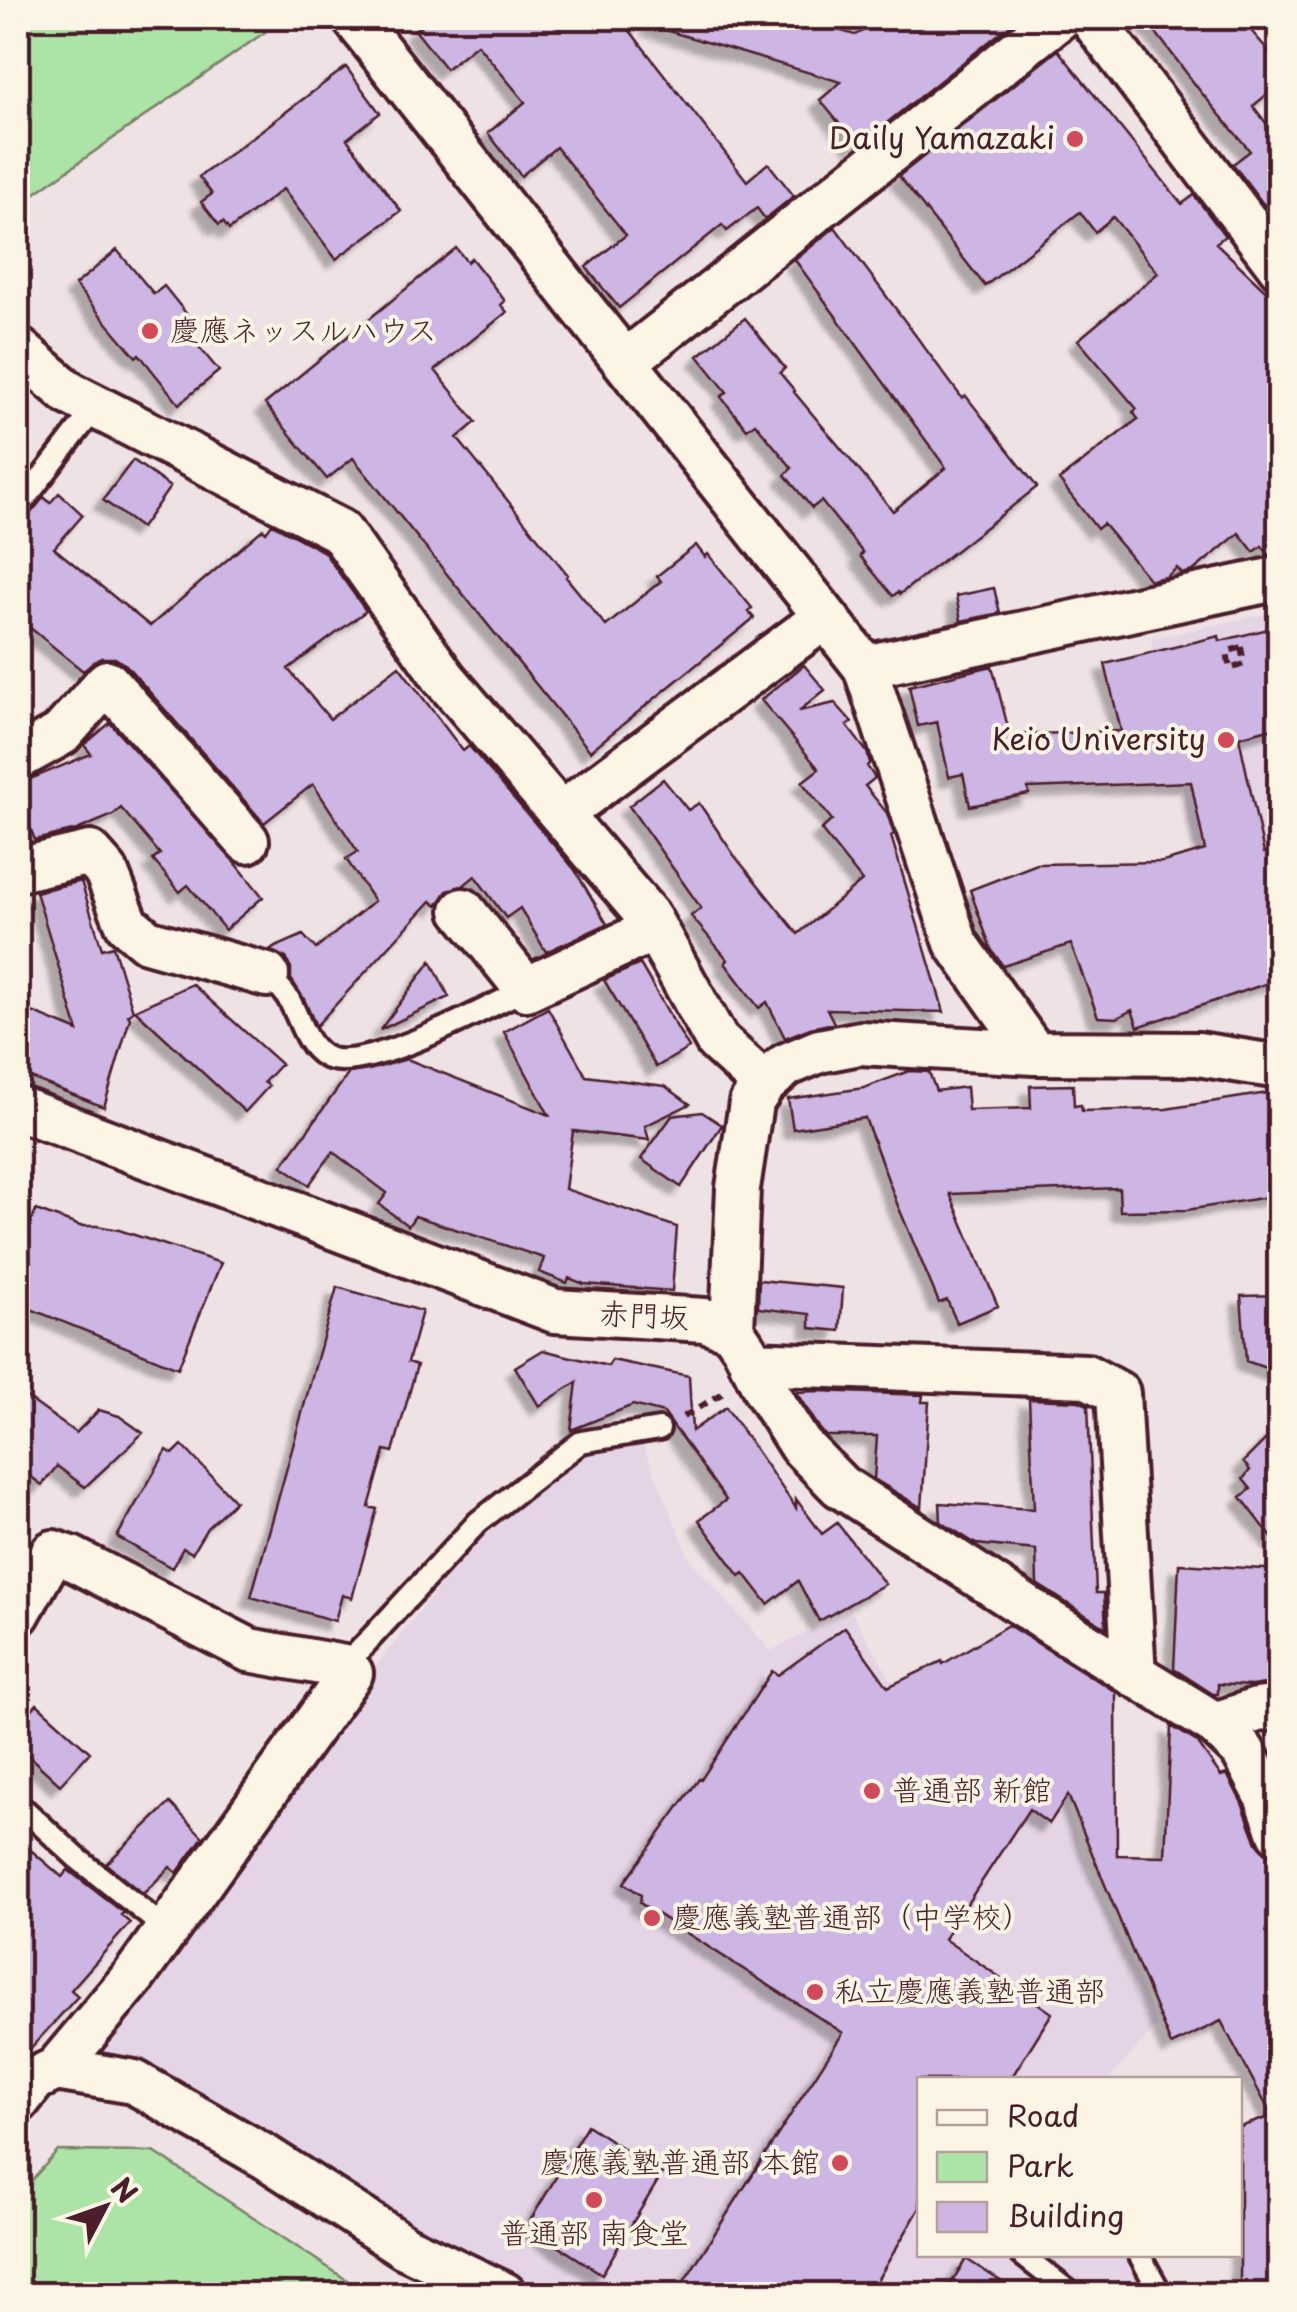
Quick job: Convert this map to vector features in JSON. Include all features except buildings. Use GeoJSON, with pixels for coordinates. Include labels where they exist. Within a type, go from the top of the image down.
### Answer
{"type":"FeatureCollection","features":[{"type":"Feature","properties":{"kind":"street"},"geometry":{"type":"LineString","coordinates":[[354,18],[864,667],[956,943],[1034,1053]]}},
{"type":"Feature","properties":{"kind":"street"},"geometry":{"type":"LineString","coordinates":[[625,362],[1059,18]]}},
{"type":"Feature","properties":{"kind":"street"},"geometry":{"type":"LineString","coordinates":[[1091,18],[1280,267]]}},
{"type":"Feature","properties":{"kind":"street"},"geometry":{"type":"LineString","coordinates":[[18,349],[69,393],[340,531],[444,678],[648,916],[717,1040],[764,1084]]}},
{"type":"Feature","properties":{"kind":"street"},"geometry":{"type":"LineString","coordinates":[[864,667],[1280,578]]}},
{"type":"Feature","properties":{"kind":"street"},"geometry":{"type":"LineString","coordinates":[[562,814],[824,617]]}},
{"type":"Feature","properties":{"kind":"street"},"geometry":{"type":"LineString","coordinates":[[18,758],[62,734],[107,682],[247,841]]}},
{"type":"Feature","properties":{"kind":"street"},"geometry":{"type":"LineString","coordinates":[[18,870],[90,853],[106,870],[127,924],[148,941],[268,975]]}},
{"type":"Feature","properties":{"kind":"street"},"geometry":{"type":"LineString","coordinates":[[463,910],[526,989],[655,929]]}},
{"type":"Feature","properties":{"kind":"street"},"geometry":{"type":"LineString","coordinates":[[1280,1064],[1198,1054],[1034,1053],[860,1043],[819,1051],[786,1065],[764,1084],[751,1103],[738,1188],[745,1361],[800,1445],[840,1486],[1214,1724],[1243,1751],[1280,1833]]}},
{"type":"Feature","properties":{"kind":"street","name":"赤門坂"},"geometry":{"type":"LineString","coordinates":[[18,1108],[556,1312],[705,1320],[745,1361],[1086,1376],[1118,1393],[1134,1675]]}},
{"type":"Feature","properties":{"kind":"street"},"geometry":{"type":"LineString","coordinates":[[18,1614],[32,1552],[53,1552],[249,1650],[344,1667],[351,1673],[134,1976],[56,2069],[35,2079],[18,2102]]}},
{"type":"Feature","properties":{"kind":"street"},"geometry":{"type":"LineString","coordinates":[[1214,1724],[1280,1707]]}},
{"type":"Feature","properties":{"kind":"street"},"geometry":{"type":"LineString","coordinates":[[56,2069],[134,2082],[266,2158],[405,2247],[504,2294]]}},
{"type":"Feature","properties":{"kind":"lane"},"geometry":{"type":"LineString","coordinates":[[18,505],[96,407]]}},
{"type":"Feature","properties":{"kind":"lane"},"geometry":{"type":"LineString","coordinates":[[268,975],[286,993],[310,1044],[327,1059],[344,1062],[390,1052],[526,989]]}},
{"type":"Feature","properties":{"kind":"lane"},"geometry":{"type":"LineString","coordinates":[[344,1667],[478,1522],[581,1442],[660,1429]]}},
{"type":"Feature","properties":{"kind":"lane"},"geometry":{"type":"LineString","coordinates":[[18,1820],[26,1811],[77,1858],[167,1930]]}},
{"type":"Feature","properties":{"kind":"lane"},"geometry":{"type":"LineString","coordinates":[[1024,2257],[1072,2294]]}},
{"type":"Feature","properties":{"kind":"lane"},"geometry":{"type":"LineString","coordinates":[[1141,2257],[1161,2294]]}},
{"type":"Feature","properties":{"kind":"path"},"geometry":{"type":"LineString","coordinates":[[660,1429],[696,1411],[745,1361]]}},
{"type":"Feature","properties":{"kind":"shaded area","name":"Keio University"},"geometry":{"type":"Polygon","coordinates":[[[1279,611],[1279,840],[1199,868],[1151,639],[1279,611]]]}},
{"type":"Feature","properties":{"kind":"shaded area","name":"慶應義塾普通部（中学校）"},"geometry":{"type":"Polygon","coordinates":[[[643,1446],[691,1561],[771,1651],[850,1610],[930,1745],[988,1718],[1078,1803],[1067,1809],[1086,1865],[1157,2026],[1111,2077],[917,2077],[917,2257],[1144,2257],[1173,2294],[560,2294],[434,2243],[70,2052],[476,1540],[587,1453],[643,1446]]]}},
{"type":"Feature","properties":{"kind":"green space"},"geometry":{"type":"Polygon","coordinates":[[[18,18],[285,18],[18,205],[18,18]]]}},
{"type":"Feature","properties":{"kind":"green space"},"geometry":{"type":"Polygon","coordinates":[[[58,2151],[154,2152],[368,2294],[18,2294],[18,2195],[58,2151]]]}},
{"type":"Feature","properties":{"kind":"place","name":"Daily Yamazaki"},"geometry":{"type":"Point","coordinates":[1075,139]}},
{"type":"Feature","properties":{"kind":"place","name":"慶應ネッスルハウス"},"geometry":{"type":"Point","coordinates":[150,331]}},
{"type":"Feature","properties":{"kind":"place","name":"Keio University"},"geometry":{"type":"Point","coordinates":[1226,740]}},
{"type":"Feature","properties":{"kind":"place","name":"普通部 新館"},"geometry":{"type":"Point","coordinates":[872,1791]}},
{"type":"Feature","properties":{"kind":"place","name":"慶應義塾普通部（中学校）"},"geometry":{"type":"Point","coordinates":[652,1918]}},
{"type":"Feature","properties":{"kind":"place","name":"私立慶應義塾普通部"},"geometry":{"type":"Point","coordinates":[815,1992]}},
{"type":"Feature","properties":{"kind":"place","name":"慶應義塾普通部 本館"},"geometry":{"type":"Point","coordinates":[840,2163]}},
{"type":"Feature","properties":{"kind":"place","name":"普通部 南食堂"},"geometry":{"type":"Point","coordinates":[594,2200]}}]}
